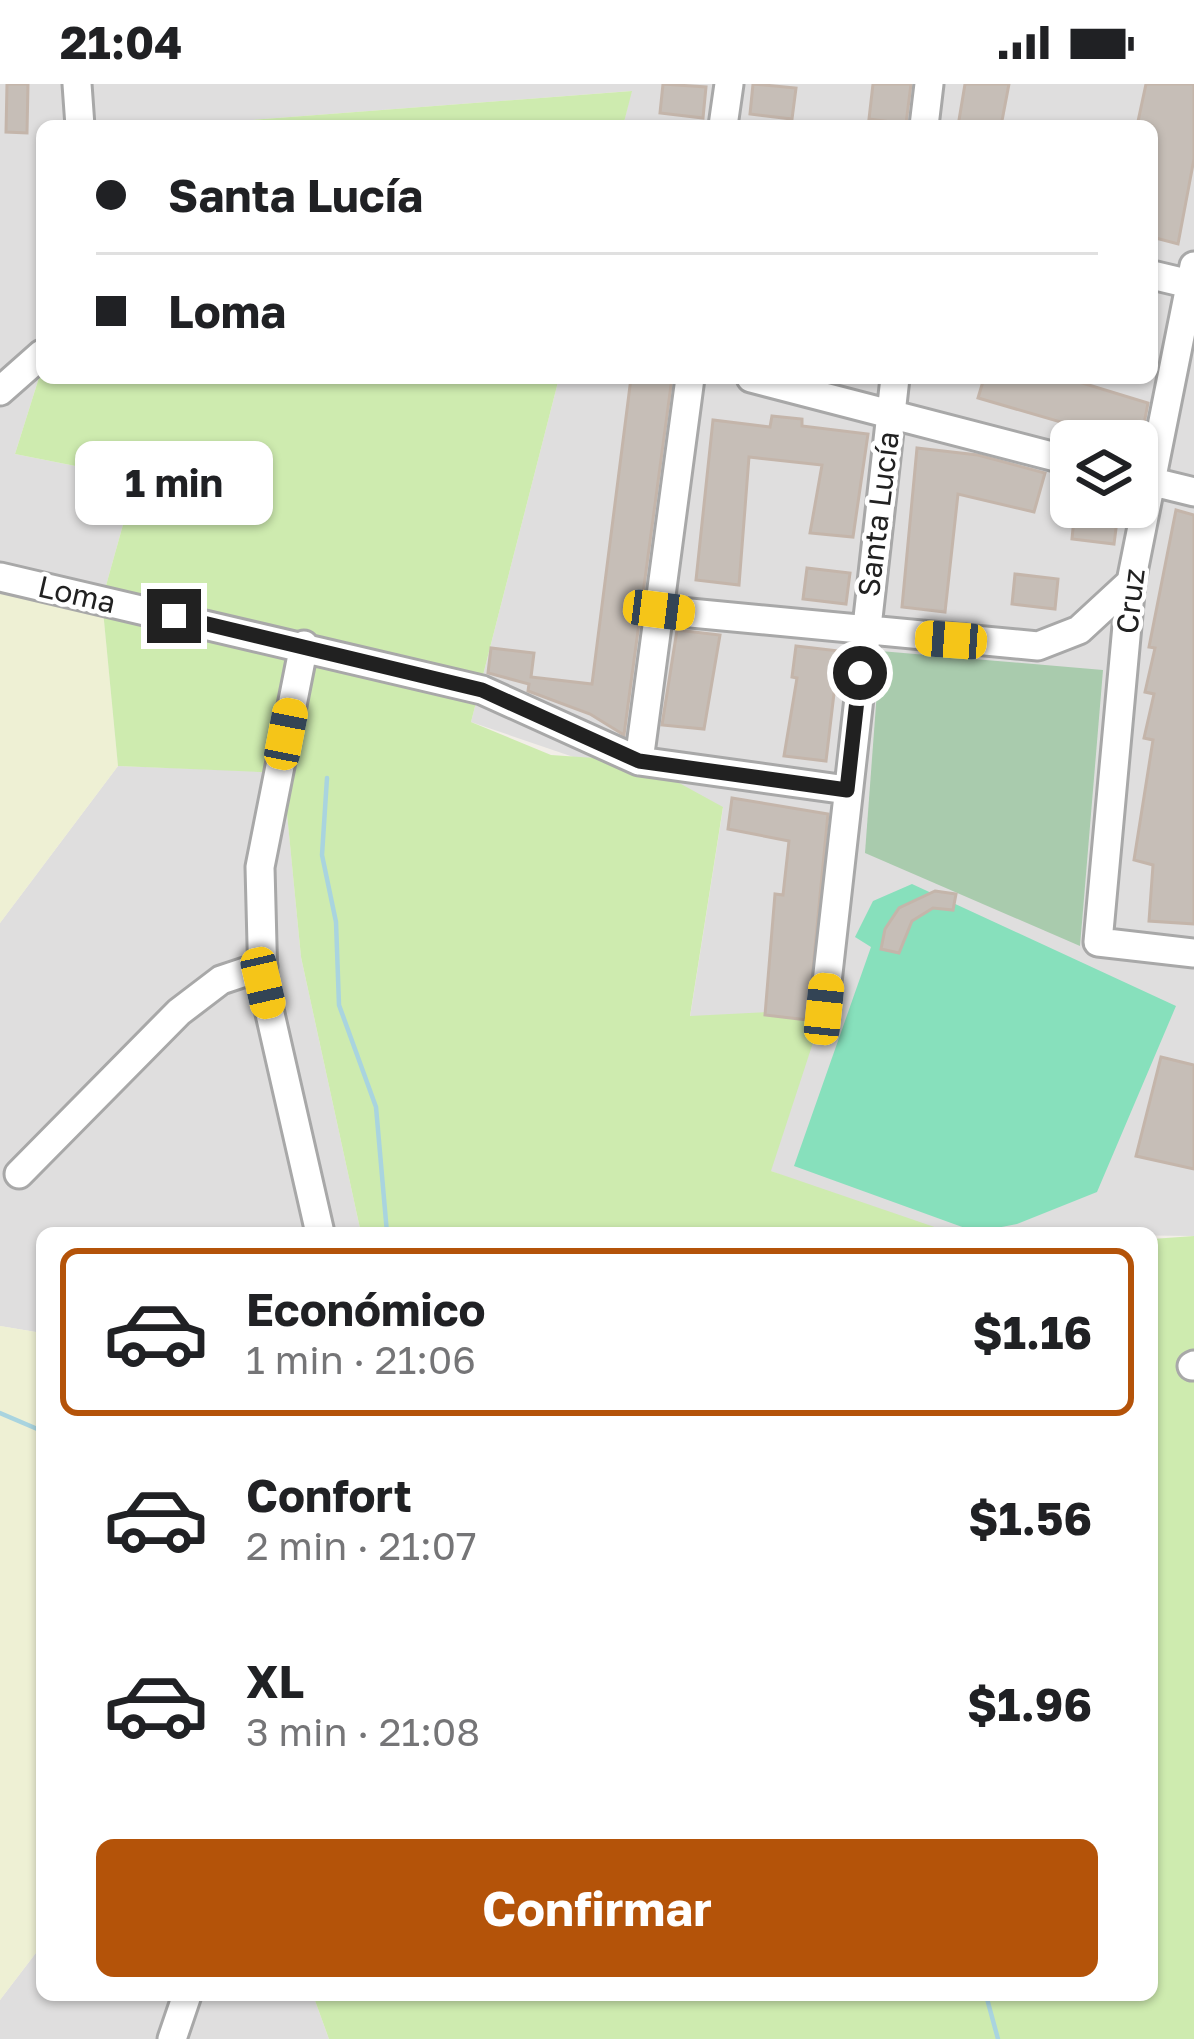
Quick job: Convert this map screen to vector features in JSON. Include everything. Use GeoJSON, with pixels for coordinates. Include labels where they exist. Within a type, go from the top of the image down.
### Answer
{"type":"FeatureCollection","features":[{"type":"Feature","properties":{"kind":"street"},"geometry":{"type":"LineString","coordinates":[[77,84],[80,120]]}},
{"type":"Feature","properties":{"kind":"street"},"geometry":{"type":"LineString","coordinates":[[724,120],[729,84]]}},
{"type":"Feature","properties":{"kind":"street"},"geometry":{"type":"LineString","coordinates":[[925,120],[929,84]]}},
{"type":"Feature","properties":{"kind":"street"},"geometry":{"type":"LineString","coordinates":[[1158,275],[1193,278]]}},
{"type":"Feature","properties":{"kind":"street","name":"Cruz"},"geometry":{"type":"LineString","coordinates":[[1158,420],[1193,278]]}},
{"type":"Feature","properties":{"kind":"street"},"geometry":{"type":"LineString","coordinates":[[0,392],[36,359]]}},
{"type":"Feature","properties":{"kind":"street"},"geometry":{"type":"LineString","coordinates":[[639,761],[689,384]]}},
{"type":"Feature","properties":{"kind":"street"},"geometry":{"type":"LineString","coordinates":[[774,384],[1050,456]]}},
{"type":"Feature","properties":{"kind":"street","name":"Santa Lucía"},"geometry":{"type":"LineString","coordinates":[[824,1009],[894,384]]}},
{"type":"Feature","properties":{"kind":"street"},"geometry":{"type":"LineString","coordinates":[[1158,483],[1194,492]]}},
{"type":"Feature","properties":{"kind":"street","name":"Cruz"},"geometry":{"type":"LineString","coordinates":[[1137,528],[1098,942],[1194,953]]}},
{"type":"Feature","properties":{"kind":"street","name":"Loma"},"geometry":{"type":"LineString","coordinates":[[0,577],[482,690],[639,761],[847,790]]}},
{"type":"Feature","properties":{"kind":"street"},"geometry":{"type":"LineString","coordinates":[[659,610],[863,634],[1038,646],[1078,630],[1131,582]]}},
{"type":"Feature","properties":{"kind":"street"},"geometry":{"type":"LineString","coordinates":[[304,645],[260,867],[262,965],[319,1227]]}},
{"type":"Feature","properties":{"kind":"street"},"geometry":{"type":"LineString","coordinates":[[20,1174],[179,1012],[221,980],[262,965]]}},
{"type":"Feature","properties":{"kind":"street"},"geometry":{"type":"LineString","coordinates":[[172,2039],[185,2001]]}},
{"type":"Feature","properties":{"kind":"shaded area"},"geometry":{"type":"Polygon","coordinates":[[[0,84],[1194,84],[1194,1236],[1158,1236],[1158,1227],[912,1227],[771,1171],[690,1017],[723,808],[471,722],[557,384],[1158,384],[1158,120],[624,120],[631,91],[252,120],[36,120],[37,384],[15,454],[136,478],[102,600],[0,574],[0,84]]]}},
{"type":"Feature","properties":{"kind":"shaded area"},"geometry":{"type":"Polygon","coordinates":[[[118,766],[283,772],[301,957],[360,1227],[36,1227],[36,1332],[0,1326],[0,923],[118,766]]]}},
{"type":"Feature","properties":{"kind":"shaded area"},"geometry":{"type":"Polygon","coordinates":[[[36,1953],[36,2001],[315,2001],[329,2039],[0,2039],[0,2000],[36,1953]]]}},
{"type":"Feature","properties":{"kind":"green space"},"geometry":{"type":"Polygon","coordinates":[[[632,91],[625,120],[252,120],[632,91]]]}},
{"type":"Feature","properties":{"kind":"green space"},"geometry":{"type":"Polygon","coordinates":[[[37,384],[557,384],[471,722],[551,755],[639,761],[723,807],[690,1016],[824,1009],[771,1171],[934,1227],[360,1227],[301,957],[283,773],[118,766],[102,600],[136,478],[15,454],[37,384]]]}},
{"type":"Feature","properties":{"kind":"green space"},"geometry":{"type":"Polygon","coordinates":[[[0,574],[102,600],[118,766],[0,923],[0,574]]]}},
{"type":"Feature","properties":{"kind":"green space"},"geometry":{"type":"Polygon","coordinates":[[[880,651],[1103,670],[1080,946],[865,853],[880,651]]]}},
{"type":"Feature","properties":{"kind":"green space"},"geometry":{"type":"Polygon","coordinates":[[[912,884],[1176,1006],[1097,1192],[1017,1224],[962,1227],[794,1166],[871,947],[855,937],[873,901],[912,884]]]}},
{"type":"Feature","properties":{"kind":"green space"},"geometry":{"type":"Polygon","coordinates":[[[1194,1236],[1194,2039],[329,2039],[315,2001],[1158,2001],[1158,1239],[1194,1236]]]}},
{"type":"Feature","properties":{"kind":"green space"},"geometry":{"type":"Polygon","coordinates":[[[0,1326],[36,1332],[36,1953],[0,2000],[0,1326]]]}},
{"type":"Feature","properties":{"kind":"building"},"geometry":{"type":"Polygon","coordinates":[[[7,84],[28,84],[27,133],[6,132],[7,84]]]}},
{"type":"Feature","properties":{"kind":"building"},"geometry":{"type":"Polygon","coordinates":[[[663,84],[706,87],[703,118],[660,113],[663,84]]]}},
{"type":"Feature","properties":{"kind":"building"},"geometry":{"type":"Polygon","coordinates":[[[753,84],[796,88],[792,119],[750,114],[753,84]]]}},
{"type":"Feature","properties":{"kind":"building"},"geometry":{"type":"Polygon","coordinates":[[[873,84],[911,84],[906,120],[869,119],[873,84]]]}},
{"type":"Feature","properties":{"kind":"building"},"geometry":{"type":"Polygon","coordinates":[[[965,84],[1009,84],[1002,120],[959,120],[965,84]]]}},
{"type":"Feature","properties":{"kind":"building"},"geometry":{"type":"Polygon","coordinates":[[[1146,84],[1194,84],[1194,159],[1178,244],[1158,239],[1158,120],[1138,120],[1146,84]]]}},
{"type":"Feature","properties":{"kind":"building"},"geometry":{"type":"Polygon","coordinates":[[[630,384],[671,384],[624,735],[590,714],[528,691],[529,684],[488,673],[491,648],[534,653],[531,677],[592,684],[630,384]]]}},
{"type":"Feature","properties":{"kind":"building"},"geometry":{"type":"Polygon","coordinates":[[[982,384],[1086,384],[1148,403],[1145,420],[1054,420],[978,398],[982,384]]]}},
{"type":"Feature","properties":{"kind":"building"},"geometry":{"type":"Polygon","coordinates":[[[772,416],[802,419],[802,426],[868,434],[853,537],[810,533],[822,465],[749,457],[739,585],[696,580],[713,420],[770,427],[772,416]]]}},
{"type":"Feature","properties":{"kind":"building"},"geometry":{"type":"Polygon","coordinates":[[[917,448],[978,455],[1045,473],[1034,512],[958,494],[945,612],[902,607],[917,448]]]}},
{"type":"Feature","properties":{"kind":"building"},"geometry":{"type":"Polygon","coordinates":[[[1176,510],[1194,515],[1194,924],[1149,921],[1153,865],[1134,860],[1153,740],[1144,738],[1154,694],[1145,692],[1155,648],[1149,647],[1176,510]]]}},
{"type":"Feature","properties":{"kind":"building"},"geometry":{"type":"Polygon","coordinates":[[[1073,528],[1116,528],[1114,544],[1072,539],[1073,528]]]}},
{"type":"Feature","properties":{"kind":"building"},"geometry":{"type":"Polygon","coordinates":[[[807,568],[850,573],[846,604],[803,599],[807,568]]]}},
{"type":"Feature","properties":{"kind":"building"},"geometry":{"type":"Polygon","coordinates":[[[1015,574],[1058,579],[1055,609],[1012,604],[1015,574]]]}},
{"type":"Feature","properties":{"kind":"building"},"geometry":{"type":"Polygon","coordinates":[[[677,630],[720,635],[704,729],[662,725],[677,630]]]}},
{"type":"Feature","properties":{"kind":"building"},"geometry":{"type":"Polygon","coordinates":[[[796,646],[839,651],[826,761],[784,756],[797,678],[792,677],[796,646]]]}},
{"type":"Feature","properties":{"kind":"building"},"geometry":{"type":"Polygon","coordinates":[[[732,798],[828,814],[808,1020],[765,1015],[775,894],[783,895],[789,841],[728,829],[732,798]]]}},
{"type":"Feature","properties":{"kind":"building"},"geometry":{"type":"Polygon","coordinates":[[[935,891],[956,894],[953,910],[933,908],[912,921],[899,953],[881,949],[885,929],[899,908],[935,891]]]}},
{"type":"Feature","properties":{"kind":"building"},"geometry":{"type":"Polygon","coordinates":[[[1161,1057],[1194,1065],[1194,1169],[1136,1156],[1161,1057]]]}},
{"type":"Feature","properties":{"kind":"waterway"},"geometry":{"type":"LineString","coordinates":[[327,778],[322,855],[336,922],[339,1005],[376,1107],[386,1227]]}},
{"type":"Feature","properties":{"kind":"waterway"},"geometry":{"type":"LineString","coordinates":[[0,1413],[36,1428]]}},
{"type":"Feature","properties":{"kind":"waterway"},"geometry":{"type":"LineString","coordinates":[[988,2001],[998,2039]]}},
{"type":"Feature","properties":{"kind":"route"},"geometry":{"type":"LineString","coordinates":[[174,616],[482,690],[639,761],[847,790],[860,673]]}}]}
